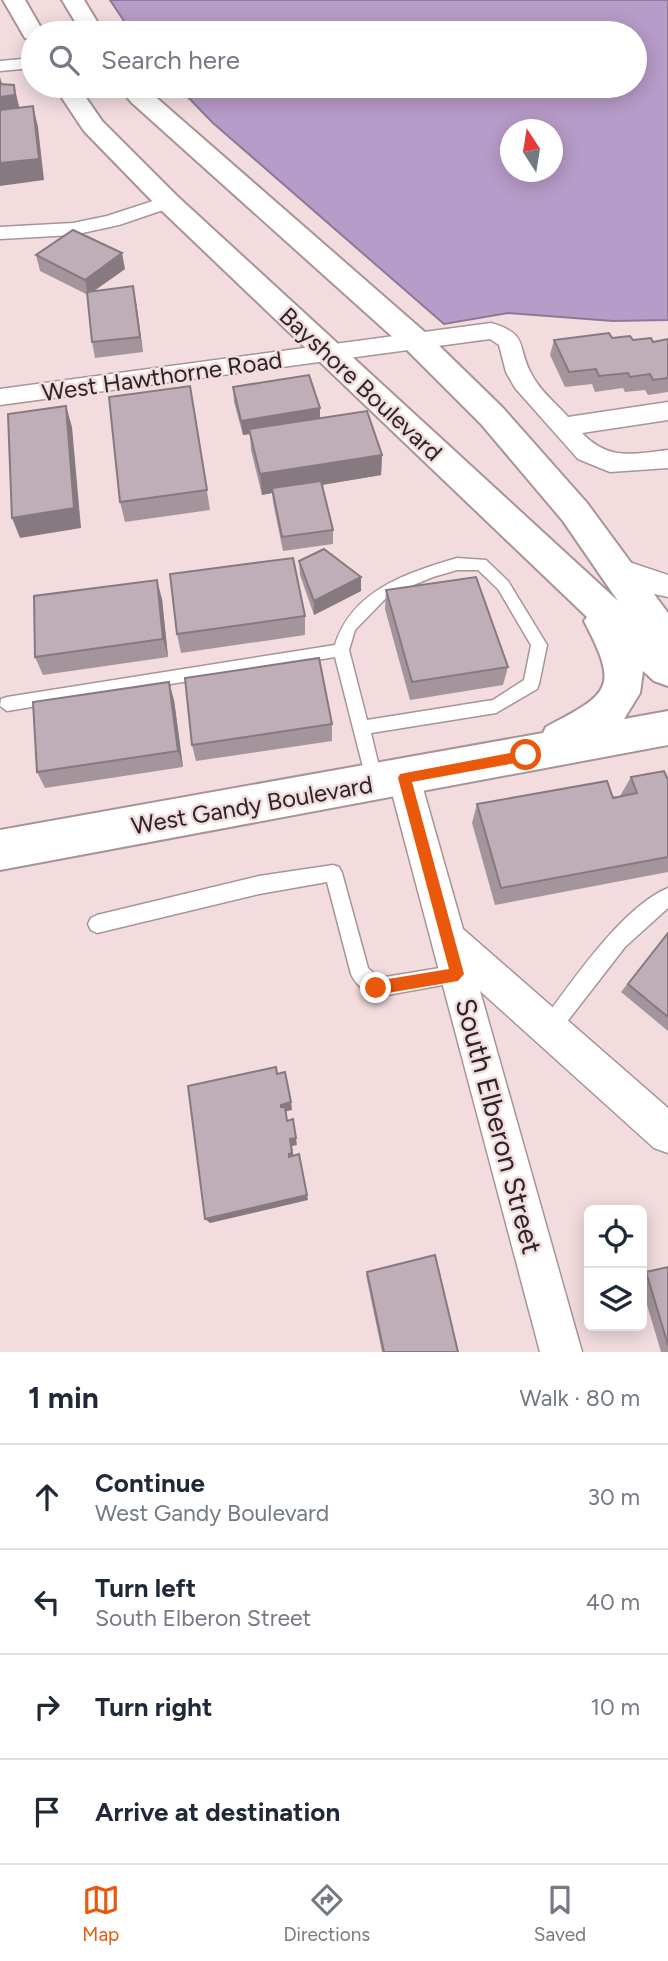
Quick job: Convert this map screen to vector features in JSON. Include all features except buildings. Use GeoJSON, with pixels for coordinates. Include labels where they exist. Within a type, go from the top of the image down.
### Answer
{"type":"FeatureCollection","features":[{"type":"Feature","properties":{"kind":"main road"},"geometry":{"type":"LineString","coordinates":[[14,0],[26,21]]}},
{"type":"Feature","properties":{"kind":"main road"},"geometry":{"type":"LineString","coordinates":[[73,0],[86,21]]}},
{"type":"Feature","properties":{"kind":"main road","name":"Bayshore Boulevard"},"geometry":{"type":"LineString","coordinates":[[74,98],[93,125],[168,202],[327,354],[668,670]]}},
{"type":"Feature","properties":{"kind":"main road"},"geometry":{"type":"LineString","coordinates":[[141,98],[415,341],[492,416],[575,512],[668,642]]}},
{"type":"Feature","properties":{"kind":"main road"},"geometry":{"type":"LineString","coordinates":[[526,755],[583,727],[614,706],[627,672],[617,641],[582,590]]}},
{"type":"Feature","properties":{"kind":"main road","name":"West Gandy Boulevard"},"geometry":{"type":"LineString","coordinates":[[0,850],[668,729]]}},
{"type":"Feature","properties":{"kind":"street"},"geometry":{"type":"LineString","coordinates":[[0,66],[21,64]]}},
{"type":"Feature","properties":{"kind":"street"},"geometry":{"type":"LineString","coordinates":[[0,233],[73,229],[168,202]]}},
{"type":"Feature","properties":{"kind":"street","name":"West Hawthorne Road"},"geometry":{"type":"LineString","coordinates":[[0,397],[491,331],[503,334],[510,340],[520,377],[581,450],[598,460],[624,465],[668,459]]}},
{"type":"Feature","properties":{"kind":"street"},"geometry":{"type":"LineString","coordinates":[[562,427],[668,411]]}},
{"type":"Feature","properties":{"kind":"street"},"geometry":{"type":"LineString","coordinates":[[617,569],[643,580],[668,586]]}},
{"type":"Feature","properties":{"kind":"street","name":"South Elberon Street"},"geometry":{"type":"LineString","coordinates":[[390,781],[453,957],[561,1352]]}},
{"type":"Feature","properties":{"kind":"street"},"geometry":{"type":"LineString","coordinates":[[453,957],[549,1029],[668,1134]]}},
{"type":"Feature","properties":{"kind":"lane"},"geometry":{"type":"LineString","coordinates":[[361,728],[496,706],[531,684],[539,645],[503,585],[481,564],[457,565],[429,572],[384,591],[348,627],[341,650],[361,728],[390,781]]}},
{"type":"Feature","properties":{"kind":"lane"},"geometry":{"type":"LineString","coordinates":[[7,704],[341,650]]}},
{"type":"Feature","properties":{"kind":"lane"},"geometry":{"type":"LineString","coordinates":[[97,923],[259,885],[333,873],[360,974],[376,988],[453,957]]}},
{"type":"Feature","properties":{"kind":"lane"},"geometry":{"type":"LineString","coordinates":[[549,1029],[593,969],[644,913],[668,897]]}},
{"type":"Feature","properties":{"kind":"shaded area"},"geometry":{"type":"Polygon","coordinates":[[[110,0],[668,0],[668,320],[613,321],[508,313],[444,324],[213,123],[189,98],[647,98],[647,21],[124,21],[110,0]]]}},
{"type":"Feature","properties":{"kind":"route"},"geometry":{"type":"LineString","coordinates":[[376,988],[458,974],[404,778],[526,755]]}}]}
